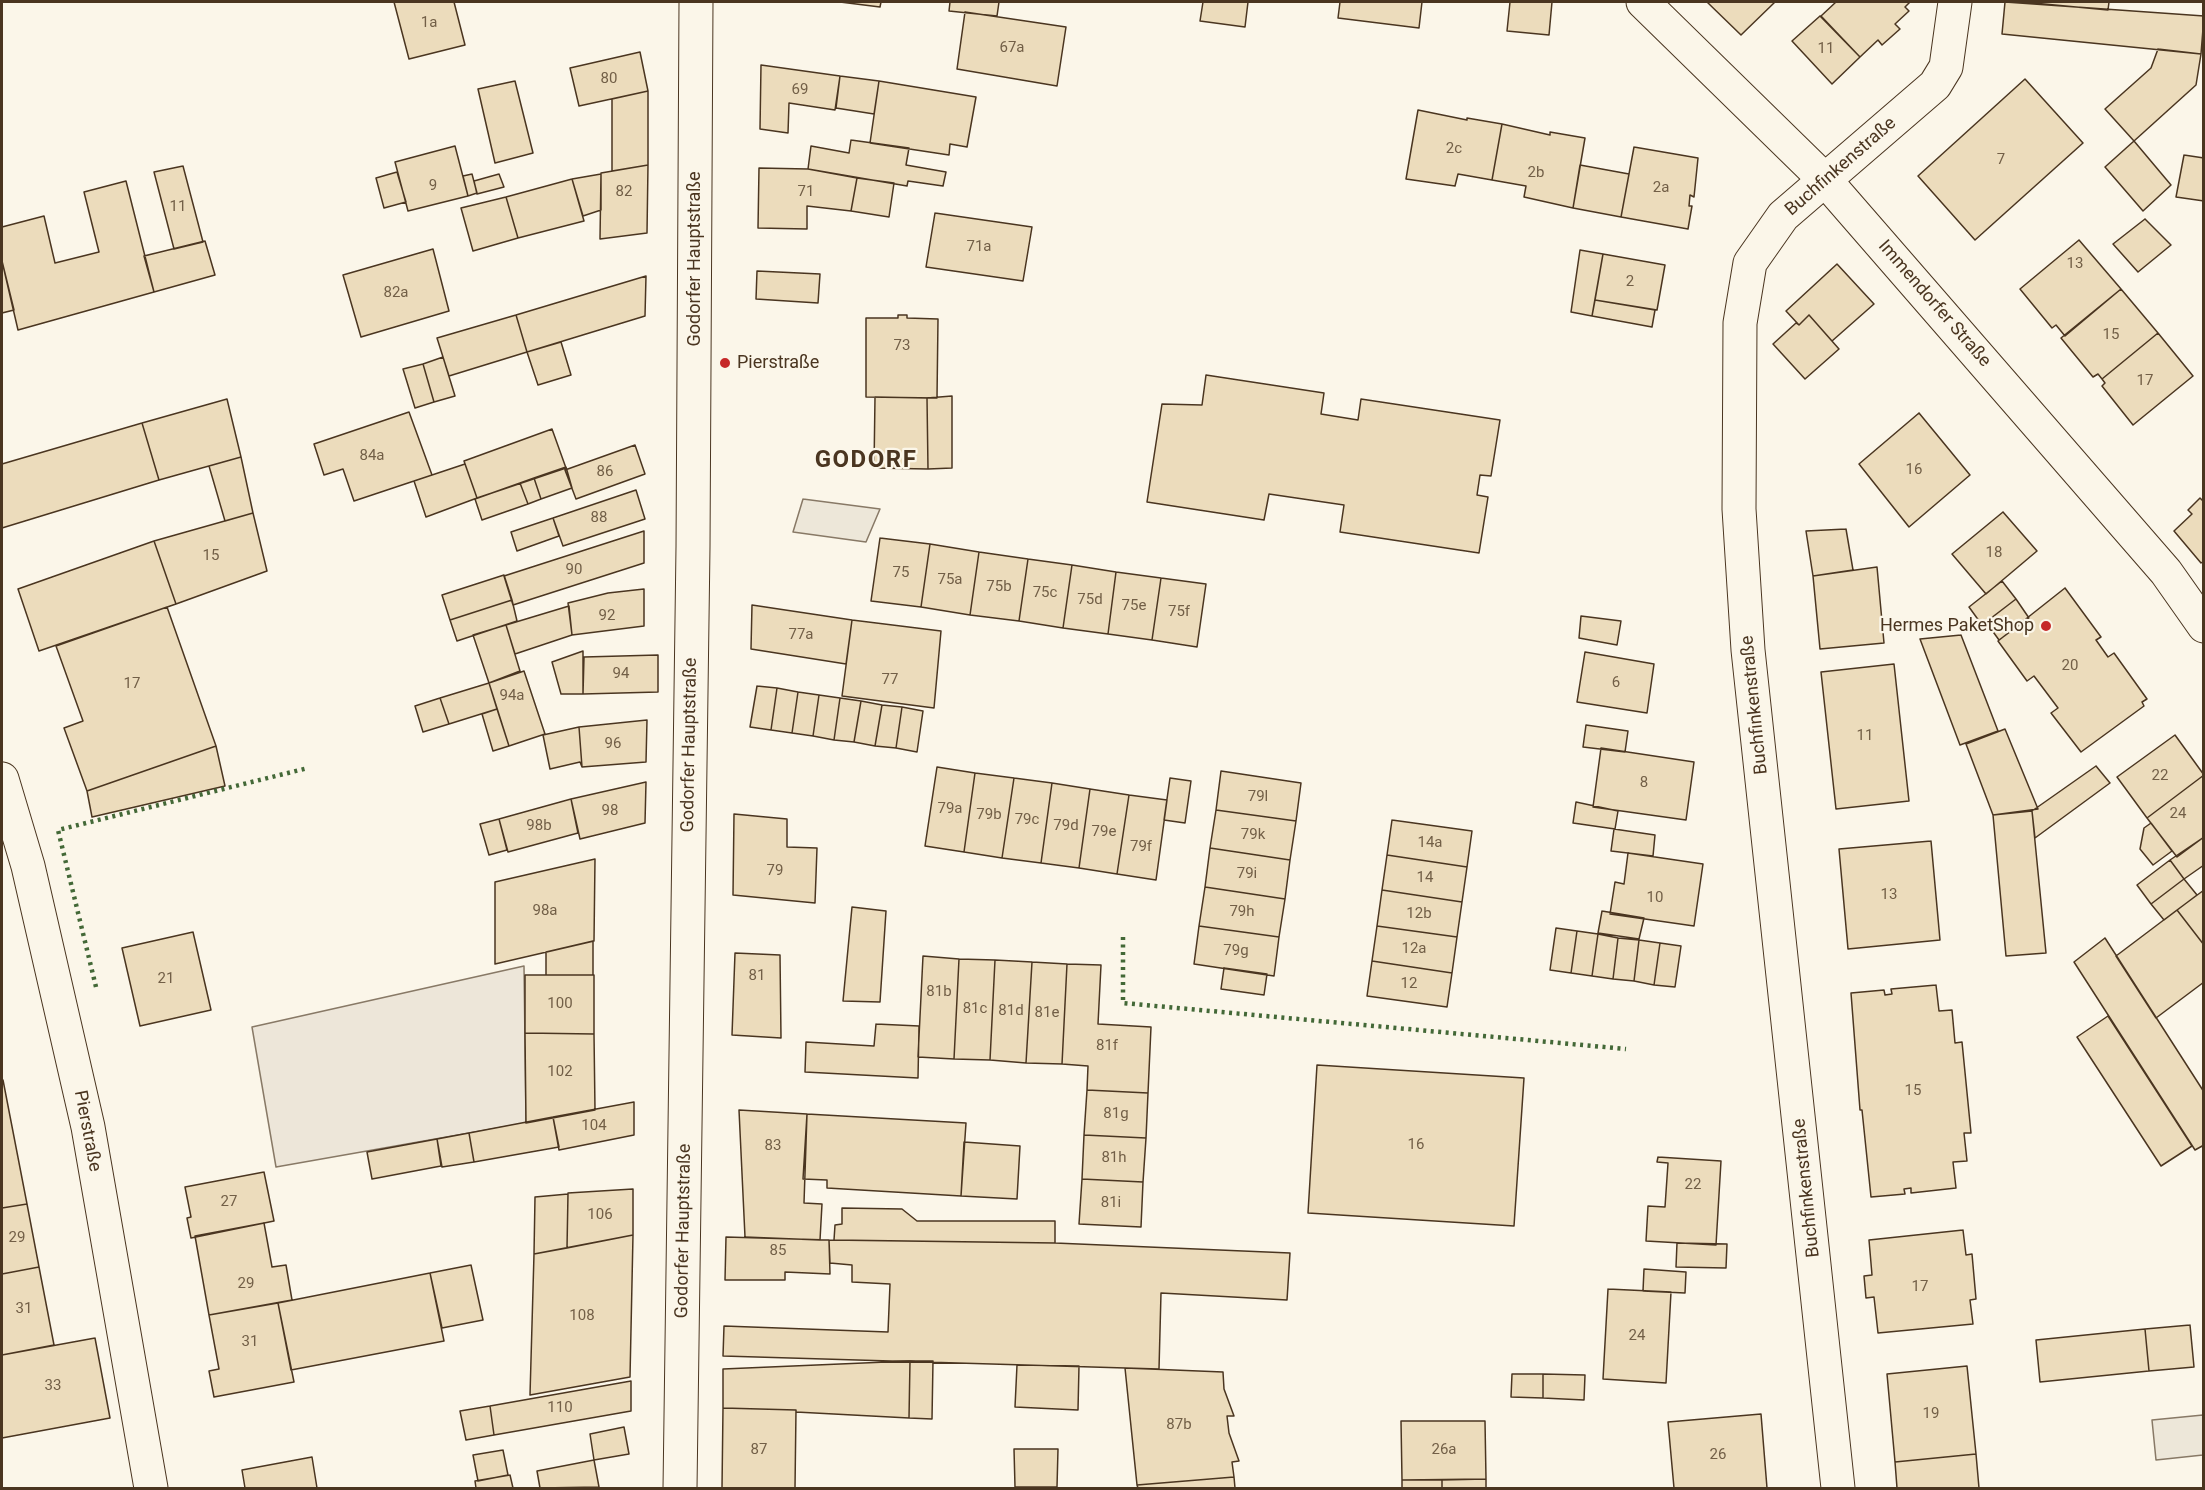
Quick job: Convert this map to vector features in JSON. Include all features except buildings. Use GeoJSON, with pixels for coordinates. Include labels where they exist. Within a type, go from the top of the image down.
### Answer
{"type":"FeatureCollection","features":[{"type":"Feature","properties":{"kind":"street","name":"Godorfer Hauptstraße"},"geometry":{"type":"LineString","coordinates":[[680,1488],[693,536],[696,2]]}},
{"type":"Feature","properties":{"kind":"street","name":"Immendorfer Straße"},"geometry":{"type":"LineString","coordinates":[[1643,2],[1826,181],[2166,572],[2204,626]]}},
{"type":"Feature","properties":{"kind":"street","name":"Buchfinkenstraße"},"geometry":{"type":"LineString","coordinates":[[1838,1488],[1748,650],[1739,509],[1740,323],[1750,263],[1783,216],[1935,85],[1946,67],[1955,2]]}},
{"type":"Feature","properties":{"kind":"street","name":"Pierstraße"},"geometry":{"type":"LineString","coordinates":[[2,778],[28,866],[88,1127],[151,1488]]}},
{"type":"Feature","properties":{"kind":"shaded area"},"geometry":{"type":"Polygon","coordinates":[[[803,499],[880,509],[866,542],[793,532],[803,499]]]}},
{"type":"Feature","properties":{"kind":"shaded area"},"geometry":{"type":"Polygon","coordinates":[[[524,966],[526,1123],[276,1167],[252,1027],[524,966]]]}},
{"type":"Feature","properties":{"kind":"shaded area"},"geometry":{"type":"Polygon","coordinates":[[[2203,1415],[2203,1455],[2156,1460],[2152,1420],[2203,1415]]]}},
{"type":"Feature","properties":{"kind":"hedge"},"geometry":{"type":"LineString","coordinates":[[96,987],[58,830],[308,768]]}},
{"type":"Feature","properties":{"kind":"hedge"},"geometry":{"type":"LineString","coordinates":[[1123,937],[1123,1003],[1626,1049]]}},
{"type":"Feature","properties":{"kind":"place","name":"Pierstraße"},"geometry":{"type":"Point","coordinates":[725,363]}},
{"type":"Feature","properties":{"kind":"place","name":"Hermes PaketShop"},"geometry":{"type":"Point","coordinates":[2046,626]}},
{"type":"Feature","properties":{"kind":"district","name":"GODORF"},"geometry":{"type":"Point","coordinates":[866,461]}}]}
